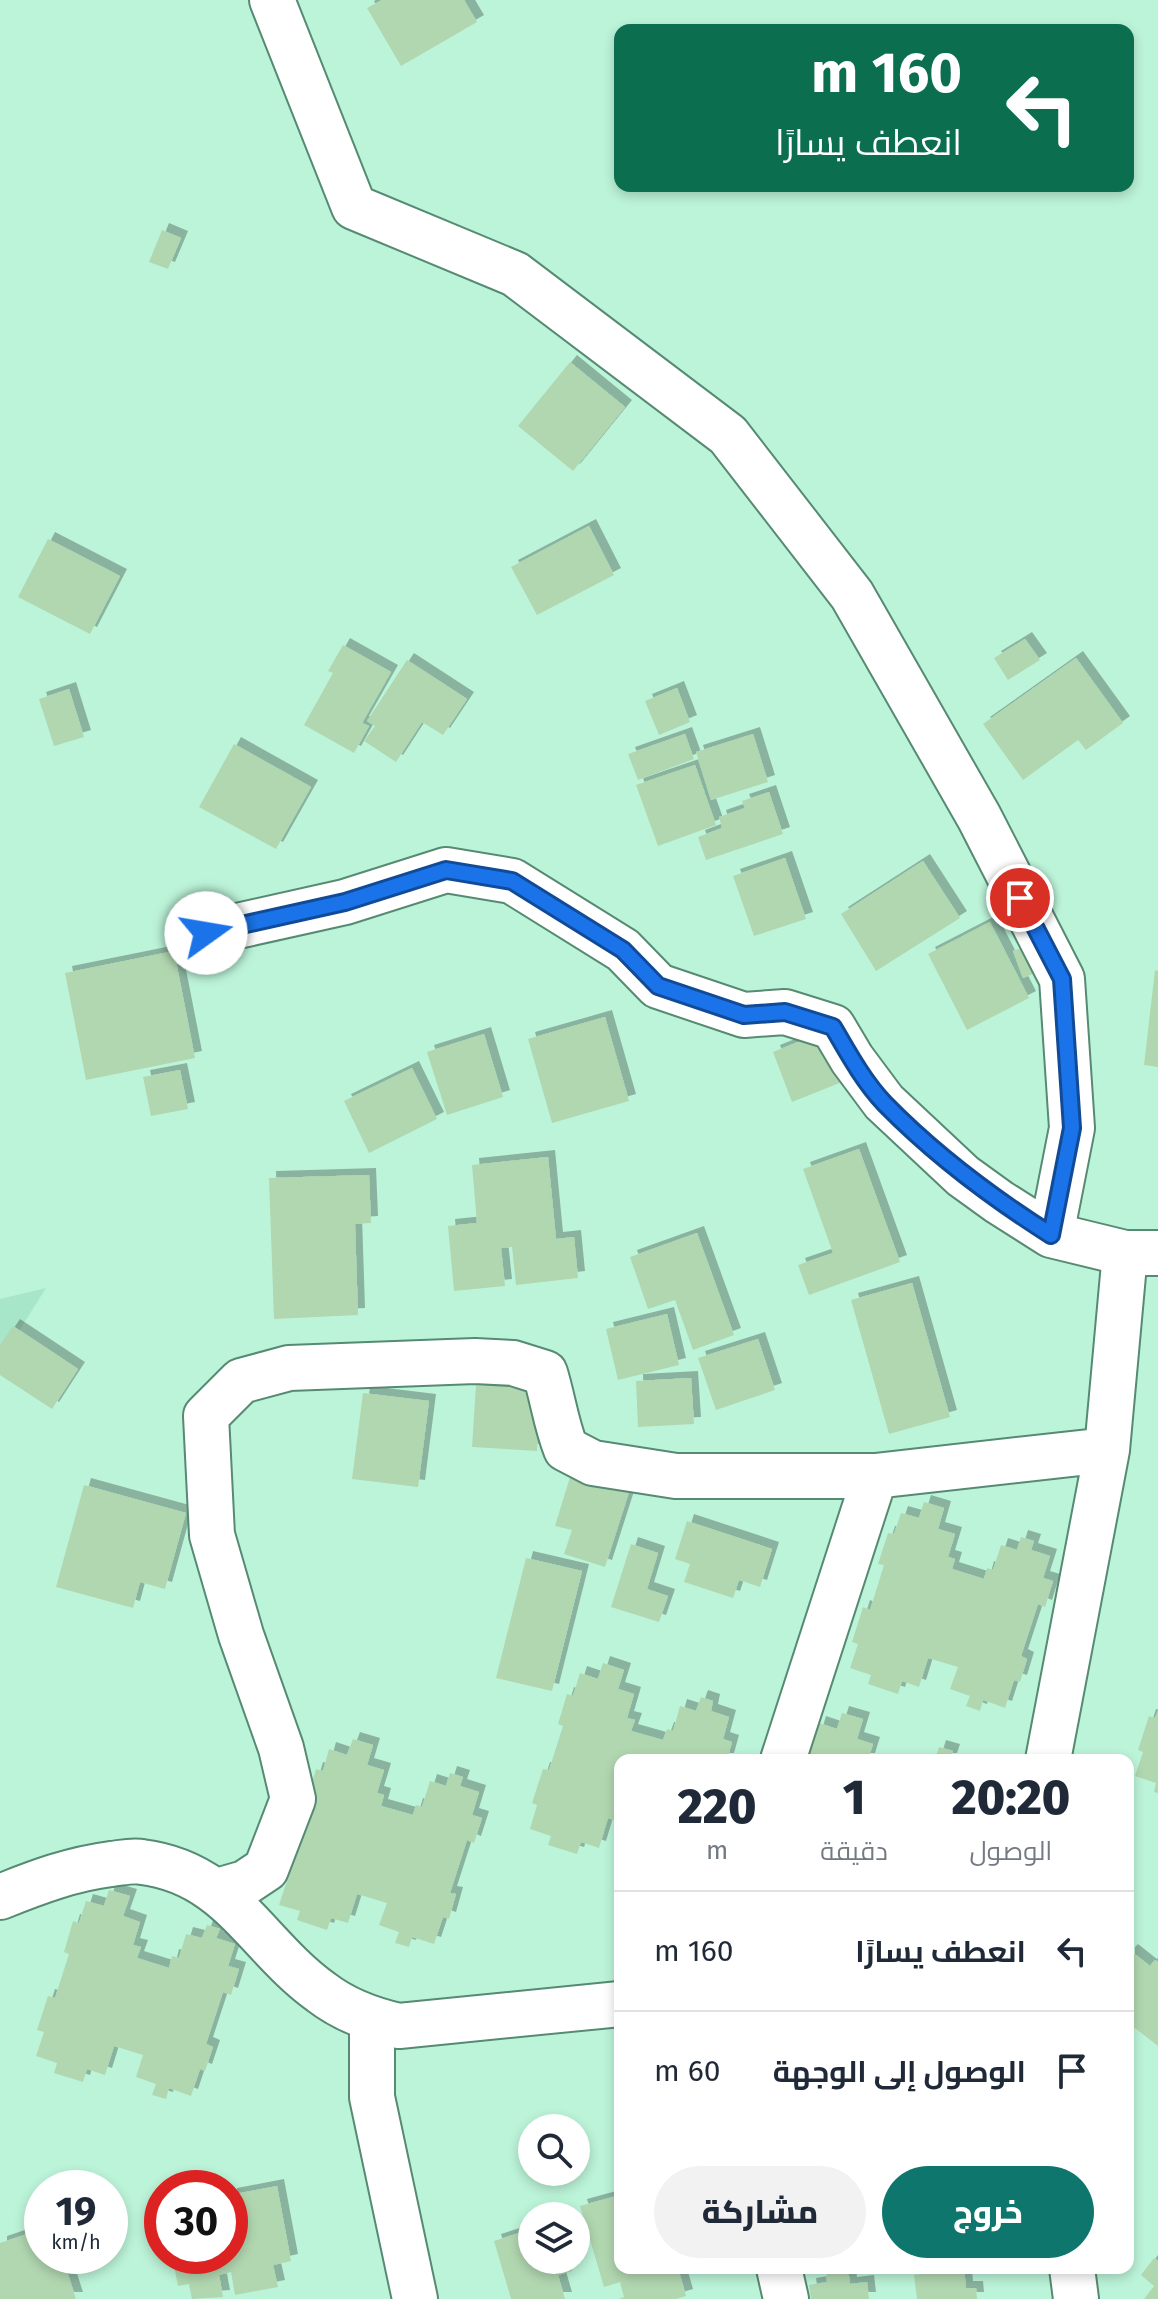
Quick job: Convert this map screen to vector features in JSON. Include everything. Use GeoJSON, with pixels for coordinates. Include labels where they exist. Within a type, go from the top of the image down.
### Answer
{"type":"FeatureCollection","features":[{"type":"Feature","properties":{"kind":"street"},"geometry":{"type":"LineString","coordinates":[[272,0],[354,207],[515,274],[728,435],[852,595],[979,817],[1062,979],[1072,1128],[1051,1235]]}},
{"type":"Feature","properties":{"kind":"street"},"geometry":{"type":"LineString","coordinates":[[206,933],[345,902],[446,870],[512,881],[623,950],[658,986],[744,1015],[785,1012],[833,1027],[884,1102],[963,1176],[1051,1235],[1142,1253],[1049,1754]]}},
{"type":"Feature","properties":{"kind":"street"},"geometry":{"type":"LineString","coordinates":[[217,1891],[245,1883],[266,1869],[293,1799],[281,1748],[241,1635],[212,1535],[206,1416],[241,1381],[289,1368],[475,1361],[513,1363],[545,1373],[553,1398],[556,1426],[566,1449],[593,1463],[676,1476],[875,1476],[1107,1450]]}},
{"type":"Feature","properties":{"kind":"street"},"geometry":{"type":"LineString","coordinates":[[785,1754],[875,1476]]}},
{"type":"Feature","properties":{"kind":"street"},"geometry":{"type":"LineString","coordinates":[[0,1897],[83,1868],[139,1861],[187,1872],[217,1891],[321,1993],[372,2019],[399,2026],[614,2005]]}},
{"type":"Feature","properties":{"kind":"street"},"geometry":{"type":"LineString","coordinates":[[372,2019],[372,2097],[415,2299]]}},
{"type":"Feature","properties":{"kind":"street"},"geometry":{"type":"LineString","coordinates":[[780,2274],[786,2299]]}},
{"type":"Feature","properties":{"kind":"street"},"geometry":{"type":"LineString","coordinates":[[1073,2274],[1076,2299]]}},
{"type":"Feature","properties":{"kind":"shaded area"},"geometry":{"type":"Polygon","coordinates":[[[46,1288],[0,1361],[0,1299],[46,1288]]]}},
{"type":"Feature","properties":{"kind":"building"},"geometry":{"type":"Polygon","coordinates":[[[382,0],[464,0],[477,22],[401,66],[367,8],[382,0]]]}},
{"type":"Feature","properties":{"kind":"building"},"geometry":{"type":"Polygon","coordinates":[[[162,230],[181,238],[168,269],[149,262],[162,230]]]}},
{"type":"Feature","properties":{"kind":"building"},"geometry":{"type":"Polygon","coordinates":[[[570,362],[625,407],[573,471],[518,426],[570,362]]]}},
{"type":"Feature","properties":{"kind":"building"},"geometry":{"type":"Polygon","coordinates":[[[589,526],[614,575],[537,615],[511,567],[589,526]]]}},
{"type":"Feature","properties":{"kind":"building"},"geometry":{"type":"Polygon","coordinates":[[[48,539],[120,576],[90,634],[18,597],[48,539]]]}},
{"type":"Feature","properties":{"kind":"building"},"geometry":{"type":"Polygon","coordinates":[[[1025,639],[1040,660],[1008,680],[994,658],[1025,639]]]}},
{"type":"Feature","properties":{"kind":"building"},"geometry":{"type":"Polygon","coordinates":[[[343,645],[391,672],[362,723],[369,726],[354,753],[304,725],[333,673],[328,671],[343,645]]]}},
{"type":"Feature","properties":{"kind":"building"},"geometry":{"type":"Polygon","coordinates":[[[1076,658],[1123,723],[1086,750],[1078,740],[1023,780],[983,724],[1076,658]]]}},
{"type":"Feature","properties":{"kind":"building"},"geometry":{"type":"Polygon","coordinates":[[[407,660],[467,699],[443,735],[422,722],[396,762],[364,741],[375,726],[367,721],[407,660]]]}},
{"type":"Feature","properties":{"kind":"building"},"geometry":{"type":"Polygon","coordinates":[[[677,688],[690,722],[659,735],[645,701],[677,688]]]}},
{"type":"Feature","properties":{"kind":"building"},"geometry":{"type":"Polygon","coordinates":[[[69,689],[84,737],[54,746],[39,699],[69,689]]]}},
{"type":"Feature","properties":{"kind":"building"},"geometry":{"type":"Polygon","coordinates":[[[685,734],[694,759],[638,780],[628,754],[685,734]]]}},
{"type":"Feature","properties":{"kind":"building"},"geometry":{"type":"Polygon","coordinates":[[[753,734],[768,782],[711,800],[696,752],[753,734]]]}},
{"type":"Feature","properties":{"kind":"building"},"geometry":{"type":"Polygon","coordinates":[[[234,744],[311,787],[276,849],[199,807],[234,744]]]}},
{"type":"Feature","properties":{"kind":"building"},"geometry":{"type":"Polygon","coordinates":[[[695,765],[716,825],[658,846],[636,785],[695,765]]]}},
{"type":"Feature","properties":{"kind":"building"},"geometry":{"type":"Polygon","coordinates":[[[769,792],[783,834],[706,860],[698,837],[722,828],[719,817],[745,808],[742,801],[769,792]]]}},
{"type":"Feature","properties":{"kind":"building"},"geometry":{"type":"Polygon","coordinates":[[[785,858],[806,919],[754,936],[733,876],[785,858]]]}},
{"type":"Feature","properties":{"kind":"building"},"geometry":{"type":"Polygon","coordinates":[[[923,861],[960,918],[876,971],[841,914],[923,861]]]}},
{"type":"Feature","properties":{"kind":"building"},"geometry":{"type":"Polygon","coordinates":[[[990,922],[1029,998],[967,1030],[928,954],[990,922]]]}},
{"type":"Feature","properties":{"kind":"building"},"geometry":{"type":"Polygon","coordinates":[[[1031,945],[1040,971],[1023,978],[1013,951],[1031,945]]]}},
{"type":"Feature","properties":{"kind":"building"},"geometry":{"type":"Polygon","coordinates":[[[174,951],[195,1058],[86,1080],[65,973],[174,951]]]}},
{"type":"Feature","properties":{"kind":"building"},"geometry":{"type":"Polygon","coordinates":[[[1155,970],[1158,971],[1158,1067],[1144,1065],[1155,970]]]}},
{"type":"Feature","properties":{"kind":"building"},"geometry":{"type":"Polygon","coordinates":[[[605,1017],[629,1101],[552,1123],[528,1039],[605,1017]]]}},
{"type":"Feature","properties":{"kind":"building"},"geometry":{"type":"Polygon","coordinates":[[[823,1032],[842,1082],[792,1102],[773,1052],[823,1032]]]}},
{"type":"Feature","properties":{"kind":"building"},"geometry":{"type":"Polygon","coordinates":[[[484,1034],[503,1097],[447,1115],[427,1052],[484,1034]]]}},
{"type":"Feature","properties":{"kind":"building"},"geometry":{"type":"Polygon","coordinates":[[[412,1068],[437,1119],[369,1153],[344,1101],[412,1068]]]}},
{"type":"Feature","properties":{"kind":"building"},"geometry":{"type":"Polygon","coordinates":[[[180,1070],[188,1109],[151,1116],[143,1077],[180,1070]]]}},
{"type":"Feature","properties":{"kind":"building"},"geometry":{"type":"Polygon","coordinates":[[[859,1149],[900,1262],[809,1295],[798,1265],[833,1253],[803,1169],[859,1149]]]}},
{"type":"Feature","properties":{"kind":"building"},"geometry":{"type":"Polygon","coordinates":[[[548,1157],[556,1239],[574,1237],[578,1278],[516,1285],[512,1247],[501,1248],[505,1286],[454,1291],[448,1226],[477,1223],[472,1165],[548,1157]]]}},
{"type":"Feature","properties":{"kind":"building"},"geometry":{"type":"Polygon","coordinates":[[[369,1175],[371,1223],[355,1224],[358,1315],[274,1319],[269,1178],[369,1175]]]}},
{"type":"Feature","properties":{"kind":"building"},"geometry":{"type":"Polygon","coordinates":[[[697,1233],[734,1335],[693,1350],[675,1300],[648,1309],[630,1257],[697,1233]]]}},
{"type":"Feature","properties":{"kind":"building"},"geometry":{"type":"Polygon","coordinates":[[[912,1283],[950,1417],[889,1434],[851,1300],[912,1283]]]}},
{"type":"Feature","properties":{"kind":"building"},"geometry":{"type":"Polygon","coordinates":[[[667,1314],[679,1365],[618,1380],[606,1329],[667,1314]]]}},
{"type":"Feature","properties":{"kind":"building"},"geometry":{"type":"Polygon","coordinates":[[[13,1326],[78,1369],[52,1409],[0,1375],[0,1345],[13,1326]]]}},
{"type":"Feature","properties":{"kind":"building"},"geometry":{"type":"Polygon","coordinates":[[[758,1339],[775,1390],[716,1410],[698,1358],[758,1339]]]}},
{"type":"Feature","properties":{"kind":"building"},"geometry":{"type":"Polygon","coordinates":[[[691,1378],[694,1424],[638,1427],[636,1381],[691,1378]]]}},
{"type":"Feature","properties":{"kind":"building"},"geometry":{"type":"Polygon","coordinates":[[[476,1385],[540,1388],[537,1451],[472,1447],[476,1385]]]}},
{"type":"Feature","properties":{"kind":"building"},"geometry":{"type":"Polygon","coordinates":[[[363,1393],[429,1401],[418,1487],[352,1479],[363,1393]]]}},
{"type":"Feature","properties":{"kind":"building"},"geometry":{"type":"Polygon","coordinates":[[[571,1474],[629,1492],[605,1567],[564,1554],[572,1530],[555,1526],[571,1474]]]}},
{"type":"Feature","properties":{"kind":"building"},"geometry":{"type":"Polygon","coordinates":[[[84,1485],[186,1513],[165,1589],[140,1582],[133,1608],[56,1587],[84,1485]]]}},
{"type":"Feature","properties":{"kind":"building"},"geometry":{"type":"Polygon","coordinates":[[[924,1502],[944,1508],[938,1529],[955,1534],[948,1557],[955,1559],[952,1569],[984,1579],[987,1568],[993,1570],[1001,1545],[1017,1550],[1021,1537],[1034,1541],[1031,1550],[1050,1556],[1043,1578],[1053,1581],[1045,1607],[1038,1604],[1021,1656],[1027,1659],[1020,1682],[1014,1680],[1005,1708],[983,1700],[980,1711],[966,1706],[970,1696],[950,1689],[958,1667],[928,1658],[919,1687],[902,1681],[898,1694],[868,1684],[871,1675],[850,1668],[858,1644],[852,1642],[863,1607],[870,1610],[884,1565],[878,1564],[888,1533],[894,1534],[901,1513],[919,1518],[924,1502]]]}},
{"type":"Feature","properties":{"kind":"building"},"geometry":{"type":"Polygon","coordinates":[[[687,1521],[772,1549],[760,1587],[739,1580],[733,1598],[684,1582],[690,1564],[675,1559],[687,1521]]]}},
{"type":"Feature","properties":{"kind":"building"},"geometry":{"type":"Polygon","coordinates":[[[631,1544],[658,1553],[647,1589],[668,1596],[659,1622],[611,1607],[631,1544]]]}},
{"type":"Feature","properties":{"kind":"building"},"geometry":{"type":"Polygon","coordinates":[[[526,1558],[582,1571],[552,1691],[496,1678],[526,1558]]]}},
{"type":"Feature","properties":{"kind":"building"},"geometry":{"type":"Polygon","coordinates":[[[603,1663],[624,1670],[618,1689],[634,1694],[627,1718],[635,1720],[631,1731],[663,1740],[667,1729],[673,1731],[680,1706],[696,1711],[701,1697],[713,1701],[711,1711],[729,1717],[723,1739],[732,1742],[729,1754],[614,1754],[614,1820],[608,1818],[599,1848],[581,1842],[577,1854],[548,1845],[551,1836],[530,1829],[537,1805],[532,1803],[543,1769],[549,1770],[563,1726],[558,1724],[567,1694],[573,1696],[580,1673],[598,1679],[603,1663]]]}},
{"type":"Feature","properties":{"kind":"building"},"geometry":{"type":"Polygon","coordinates":[[[1158,1711],[1158,1793],[1154,1792],[1156,1783],[1135,1776],[1143,1752],[1138,1750],[1149,1716],[1155,1718],[1158,1711]]]}},
{"type":"Feature","properties":{"kind":"building"},"geometry":{"type":"Polygon","coordinates":[[[842,1713],[863,1719],[857,1739],[873,1744],[870,1754],[803,1754],[806,1744],[812,1746],[819,1723],[837,1729],[842,1713]]]}},
{"type":"Feature","properties":{"kind":"building"},"geometry":{"type":"Polygon","coordinates":[[[353,1739],[373,1745],[367,1765],[384,1770],[377,1793],[384,1795],[381,1806],[413,1815],[416,1805],[422,1807],[430,1781],[446,1786],[450,1773],[463,1777],[460,1786],[479,1792],[472,1815],[482,1818],[474,1843],[467,1840],[450,1893],[456,1894],[449,1919],[443,1917],[434,1944],[412,1937],[409,1947],[395,1943],[399,1932],[379,1925],[387,1903],[357,1894],[348,1923],[331,1918],[327,1930],[297,1920],[300,1911],[279,1905],[287,1881],[281,1879],[292,1844],[299,1846],[312,1802],[307,1800],[316,1769],[323,1771],[329,1749],[347,1755],[353,1739]]]}},
{"type":"Feature","properties":{"kind":"building"},"geometry":{"type":"Polygon","coordinates":[[[939,1747],[953,1751],[952,1754],[937,1754],[939,1747]]]}},
{"type":"Feature","properties":{"kind":"building"},"geometry":{"type":"Polygon","coordinates":[[[109,1890],[130,1896],[123,1916],[140,1922],[133,1945],[141,1947],[137,1958],[169,1968],[172,1956],[179,1958],[186,1934],[202,1938],[207,1925],[220,1929],[216,1938],[235,1944],[228,1966],[239,1969],[231,1995],[223,1992],[206,2044],[213,2047],[205,2071],[200,2069],[191,2096],[169,2088],[166,2099],[152,2095],[156,2084],[136,2077],[143,2055],[114,2046],[105,2075],[87,2069],[83,2082],[54,2073],[57,2063],[36,2056],[44,2032],[37,2030],[48,1996],[55,1998],[69,1954],[64,1952],[73,1921],[79,1923],[86,1901],[104,1906],[109,1890]]]}},
{"type":"Feature","properties":{"kind":"building"},"geometry":{"type":"Polygon","coordinates":[[[1134,1953],[1150,1966],[1155,1960],[1158,1962],[1158,2046],[1135,2028],[1134,1953]]]}},
{"type":"Feature","properties":{"kind":"building"},"geometry":{"type":"Polygon","coordinates":[[[277,2186],[291,2261],[273,2265],[278,2287],[235,2295],[231,2274],[248,2274],[248,2192],[277,2186]]]}},
{"type":"Feature","properties":{"kind":"building"},"geometry":{"type":"Polygon","coordinates":[[[614,2197],[614,2274],[680,2274],[686,2296],[676,2299],[619,2299],[624,2297],[620,2282],[604,2287],[590,2240],[590,2203],[614,2197]]]}},
{"type":"Feature","properties":{"kind":"building"},"geometry":{"type":"Polygon","coordinates":[[[518,2233],[518,2274],[562,2274],[558,2275],[565,2299],[511,2299],[494,2241],[518,2233]]]}},
{"type":"Feature","properties":{"kind":"building"},"geometry":{"type":"Polygon","coordinates":[[[24,2235],[24,2274],[68,2274],[76,2299],[0,2299],[0,2243],[24,2235]]]}},
{"type":"Feature","properties":{"kind":"building"},"geometry":{"type":"Polygon","coordinates":[[[1154,2258],[1158,2261],[1158,2299],[1144,2299],[1154,2286],[1141,2275],[1154,2258]]]}},
{"type":"Feature","properties":{"kind":"building"},"geometry":{"type":"Polygon","coordinates":[[[176,2274],[223,2274],[219,2275],[223,2297],[192,2299],[189,2284],[178,2286],[176,2274]]]}},
{"type":"Feature","properties":{"kind":"building"},"geometry":{"type":"Polygon","coordinates":[[[826,2274],[849,2274],[850,2284],[867,2282],[869,2299],[811,2299],[809,2285],[827,2282],[826,2274]]]}},
{"type":"Feature","properties":{"kind":"building"},"geometry":{"type":"Polygon","coordinates":[[[965,2274],[966,2288],[976,2288],[977,2299],[917,2299],[914,2275],[965,2274]]]}},
{"type":"Feature","properties":{"kind":"route"},"geometry":{"type":"LineString","coordinates":[[206,933],[345,902],[446,870],[512,881],[623,950],[658,986],[744,1015],[785,1012],[833,1027],[884,1102],[963,1176],[1051,1235],[1072,1128],[1062,979],[1020,898]]}}]}
